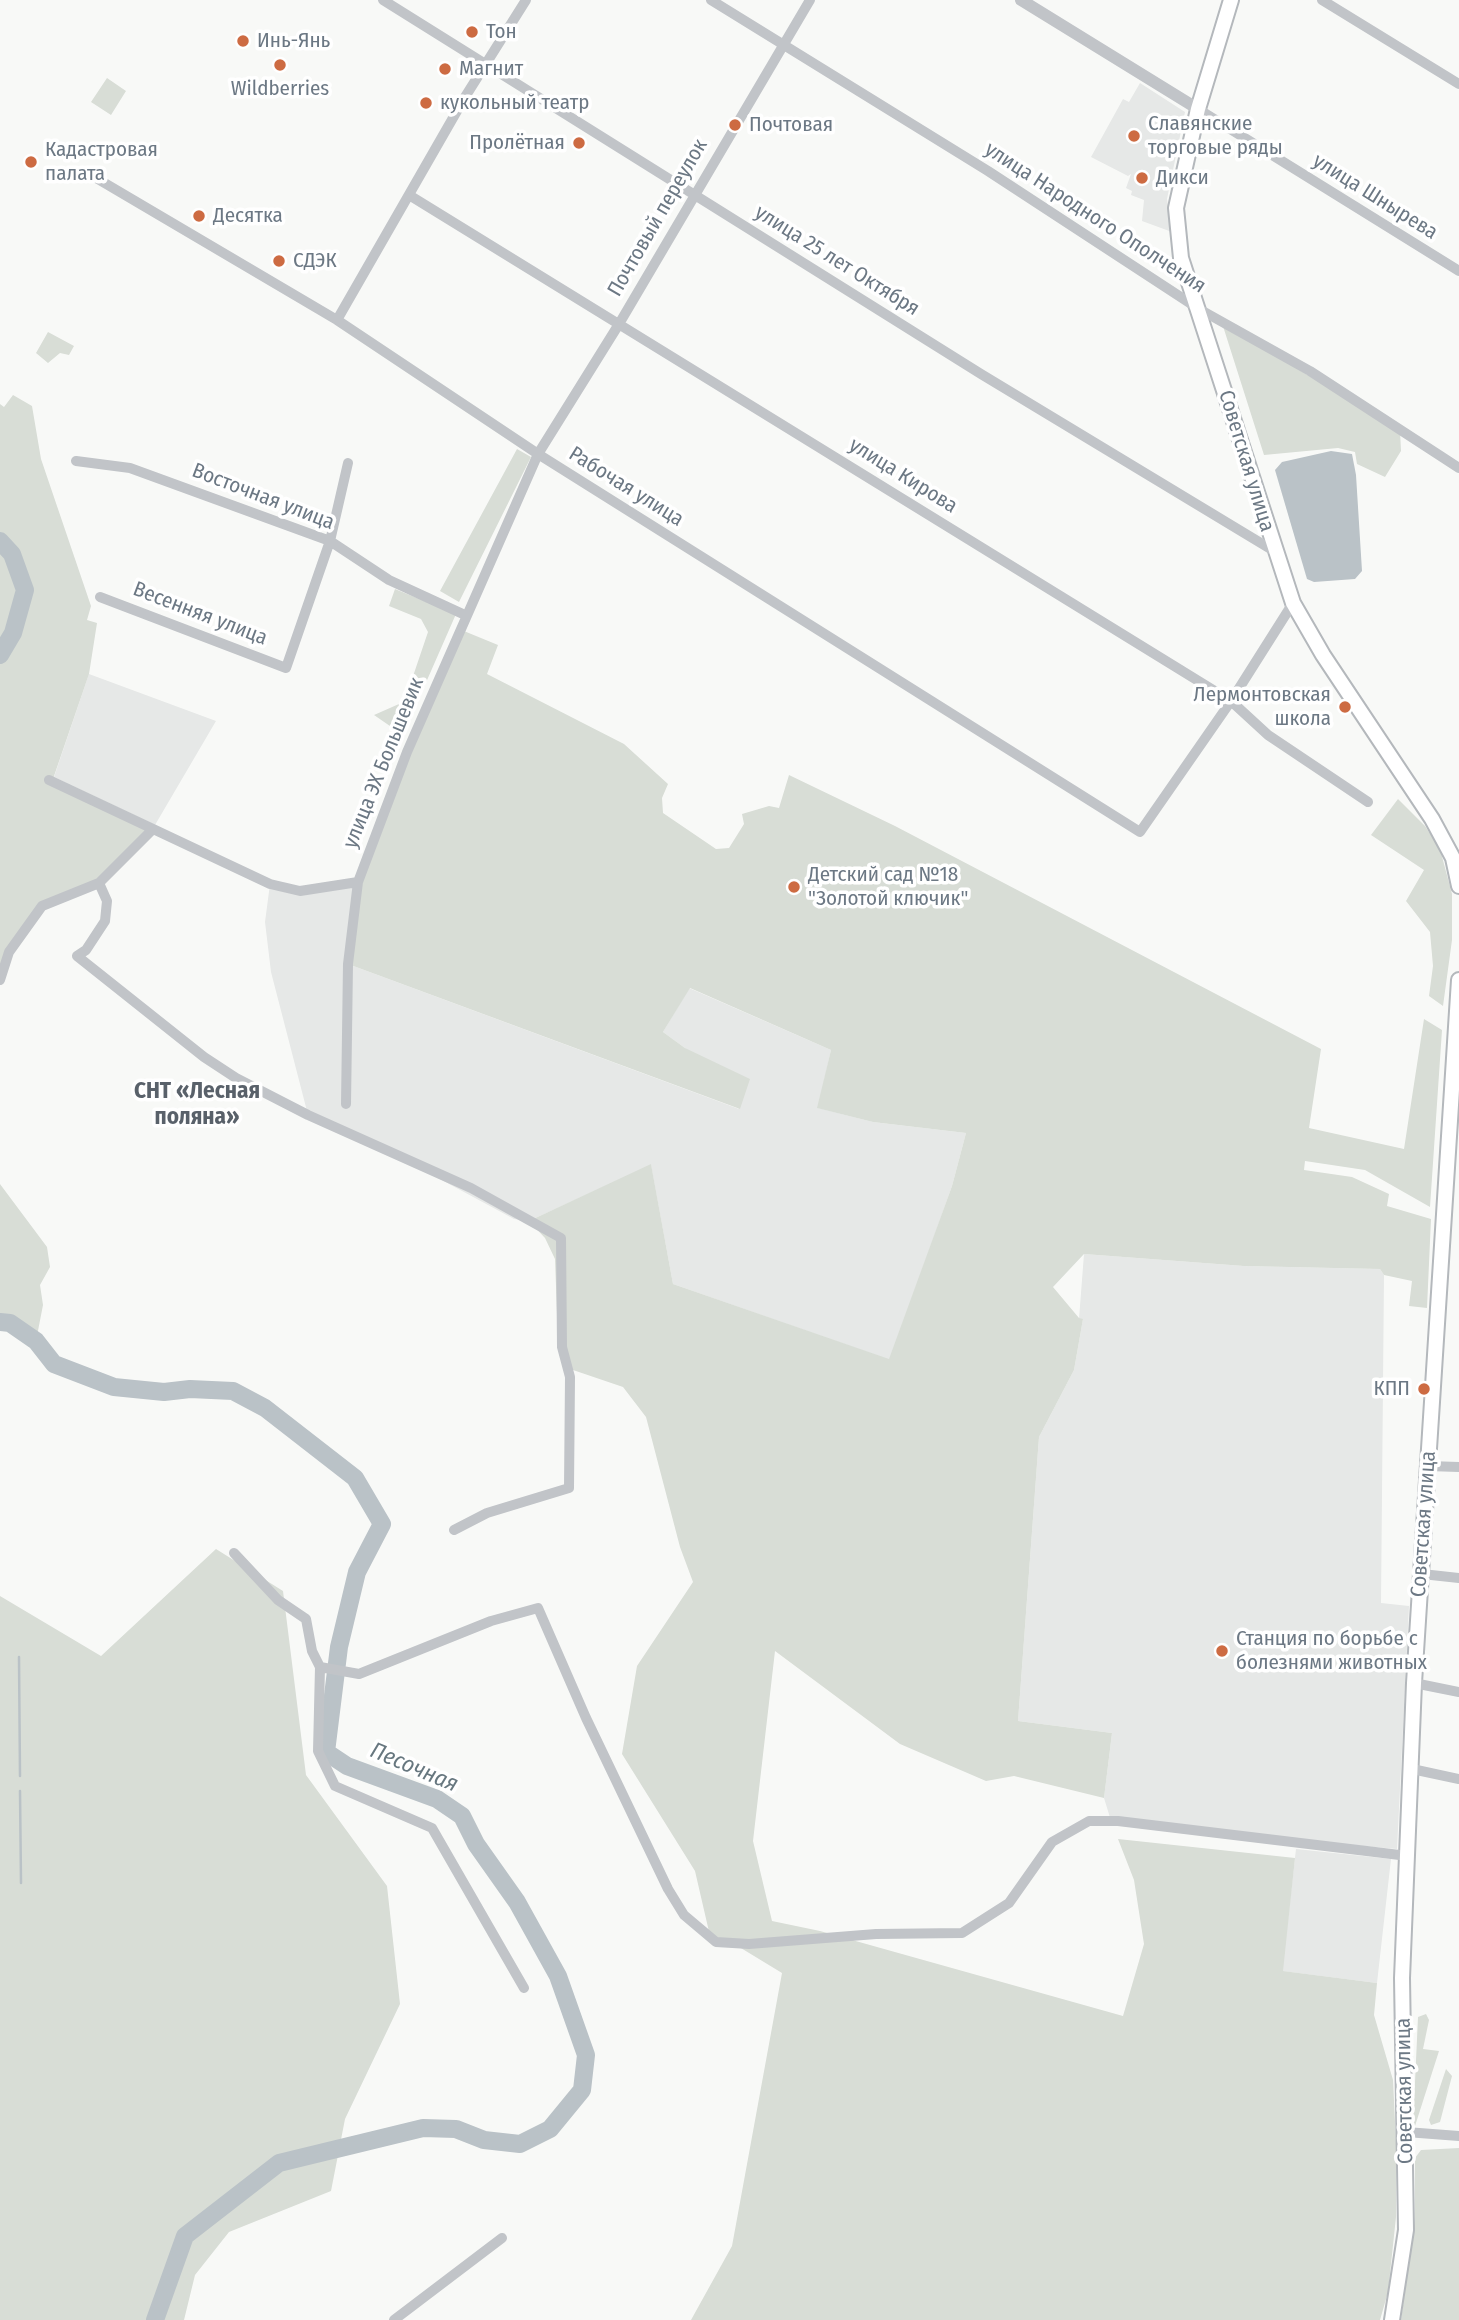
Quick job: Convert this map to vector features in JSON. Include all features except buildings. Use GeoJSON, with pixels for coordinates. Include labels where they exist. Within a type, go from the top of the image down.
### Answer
{"type":"FeatureCollection","features":[{"type":"Feature","properties":{"kind":"main road","name":"Советская улица"},"geometry":{"type":"LineString","coordinates":[[1231,0],[1198,109],[1177,208],[1181,258],[1293,603],[1323,655],[1456,857],[1459,886]]}},
{"type":"Feature","properties":{"kind":"main road","name":"Советская улица"},"geometry":{"type":"LineString","coordinates":[[1392,2320],[1406,2230],[1402,1978],[1414,1684],[1459,980]]}},
{"type":"Feature","properties":{"kind":"street","name":"улица 25 лет Октября"},"geometry":{"type":"LineString","coordinates":[[383,0],[981,374],[1274,551]]}},
{"type":"Feature","properties":{"kind":"street"},"geometry":{"type":"LineString","coordinates":[[337,320],[485,65],[526,0]]}},
{"type":"Feature","properties":{"kind":"street","name":"улица Народного Ополчения"},"geometry":{"type":"LineString","coordinates":[[710,0],[988,171],[1199,309],[1264,342],[1459,468]]}},
{"type":"Feature","properties":{"kind":"street","name":"Почтовый переулок"},"geometry":{"type":"LineString","coordinates":[[538,454],[620,324],[810,0]]}},
{"type":"Feature","properties":{"kind":"street","name":"улица Шнырева"},"geometry":{"type":"LineString","coordinates":[[1021,0],[1459,271]]}},
{"type":"Feature","properties":{"kind":"street"},"geometry":{"type":"LineString","coordinates":[[1322,0],[1459,84]]}},
{"type":"Feature","properties":{"kind":"street","name":"Рабочая улица"},"geometry":{"type":"LineString","coordinates":[[91,175],[337,320],[538,454],[1140,832],[1231,701]]}},
{"type":"Feature","properties":{"kind":"street","name":"улица Кирова"},"geometry":{"type":"LineString","coordinates":[[409,195],[1231,701],[1268,736],[1368,802]]}},
{"type":"Feature","properties":{"kind":"street","name":"улица ЭХ Большевик"},"geometry":{"type":"LineString","coordinates":[[346,1104],[348,964],[358,882],[407,752],[538,454]]}},
{"type":"Feature","properties":{"kind":"street","name":"Восточная улица"},"geometry":{"type":"LineString","coordinates":[[76,461],[130,468],[330,541],[388,580],[465,615]]}},
{"type":"Feature","properties":{"kind":"street"},"geometry":{"type":"LineString","coordinates":[[330,541],[348,463]]}},
{"type":"Feature","properties":{"kind":"street","name":"Весенняя улица"},"geometry":{"type":"LineString","coordinates":[[100,597],[286,668],[330,541]]}},
{"type":"Feature","properties":{"kind":"street"},"geometry":{"type":"LineString","coordinates":[[1231,701],[1293,603]]}},
{"type":"Feature","properties":{"kind":"street"},"geometry":{"type":"LineString","coordinates":[[49,780],[270,884],[300,891],[358,882]]}},
{"type":"Feature","properties":{"kind":"street"},"geometry":{"type":"LineString","coordinates":[[0,980],[9,952],[42,906],[99,883],[151,831]]}},
{"type":"Feature","properties":{"kind":"street"},"geometry":{"type":"LineString","coordinates":[[99,883],[107,901],[105,921],[86,950],[77,956],[204,1057],[236,1078],[308,1115],[471,1188],[561,1238],[562,1347],[570,1377],[569,1488],[487,1514],[454,1530]]}},
{"type":"Feature","properties":{"kind":"street"},"geometry":{"type":"LineString","coordinates":[[1428,1466],[1459,1467]]}},
{"type":"Feature","properties":{"kind":"street"},"geometry":{"type":"LineString","coordinates":[[234,1553],[278,1600],[306,1619],[312,1651],[320,1667],[318,1751],[335,1786],[432,1828],[524,1988]]}},
{"type":"Feature","properties":{"kind":"street"},"geometry":{"type":"LineString","coordinates":[[1422,1574],[1459,1578]]}},
{"type":"Feature","properties":{"kind":"street"},"geometry":{"type":"LineString","coordinates":[[320,1667],[359,1674],[491,1621],[538,1608],[586,1718],[668,1889],[684,1915],[716,1942],[749,1944],[876,1934],[962,1933],[1009,1903],[1052,1842],[1089,1821],[1118,1821],[1408,1856]]}},
{"type":"Feature","properties":{"kind":"street"},"geometry":{"type":"LineString","coordinates":[[1414,1684],[1459,1692]]}},
{"type":"Feature","properties":{"kind":"street"},"geometry":{"type":"LineString","coordinates":[[1412,1769],[1459,1779]]}},
{"type":"Feature","properties":{"kind":"street"},"geometry":{"type":"LineString","coordinates":[[1406,2132],[1459,2136]]}},
{"type":"Feature","properties":{"kind":"street"},"geometry":{"type":"LineString","coordinates":[[394,2320],[502,2238]]}},
{"type":"Feature","properties":{"kind":"shaded area"},"geometry":{"type":"Polygon","coordinates":[[[107,78],[126,91],[111,115],[91,102],[107,78]]]}},
{"type":"Feature","properties":{"kind":"shaded area"},"geometry":{"type":"Polygon","coordinates":[[[1140,83],[1185,112],[1167,199],[1172,232],[1142,221],[1144,200],[1131,195],[1132,191],[1126,188],[1131,174],[1128,176],[1091,157],[1123,99],[1129,102],[1140,83]]]}},
{"type":"Feature","properties":{"kind":"shaded area"},"geometry":{"type":"Polygon","coordinates":[[[1222,323],[1400,431],[1401,451],[1385,477],[1357,464],[1355,452],[1338,448],[1264,455],[1222,323]]]}},
{"type":"Feature","properties":{"kind":"shaded area"},"geometry":{"type":"Polygon","coordinates":[[[48,332],[74,346],[69,355],[60,353],[48,363],[36,353],[48,332]]]}},
{"type":"Feature","properties":{"kind":"shaded area"},"geometry":{"type":"Polygon","coordinates":[[[13,395],[32,406],[41,459],[91,606],[87,620],[97,623],[89,674],[53,779],[154,828],[99,883],[42,906],[9,952],[0,980],[0,404],[4,407],[13,395]]]}},
{"type":"Feature","properties":{"kind":"shaded area"},"geometry":{"type":"Polygon","coordinates":[[[517,449],[531,457],[459,602],[440,591],[517,449]]]}},
{"type":"Feature","properties":{"kind":"shaded area"},"geometry":{"type":"Polygon","coordinates":[[[1331,451],[1352,454],[1356,475],[1362,571],[1355,579],[1314,582],[1307,579],[1275,470],[1282,462],[1331,451]]]}},
{"type":"Feature","properties":{"kind":"shaded area"},"geometry":{"type":"Polygon","coordinates":[[[395,589],[456,614],[403,735],[374,715],[399,704],[410,709],[416,691],[410,685],[428,632],[421,619],[389,606],[395,589]]]}},
{"type":"Feature","properties":{"kind":"shaded area"},"geometry":{"type":"Polygon","coordinates":[[[459,629],[498,645],[487,674],[624,744],[668,784],[662,798],[663,813],[716,849],[729,848],[744,824],[742,814],[769,806],[779,808],[789,775],[895,826],[1321,1049],[1309,1128],[1404,1149],[1424,1019],[1442,1030],[1430,1207],[1365,1170],[1305,1161],[1304,1170],[1352,1177],[1389,1194],[1387,1206],[1431,1219],[1427,1308],[1409,1306],[1412,1281],[1384,1275],[1380,1269],[1244,1266],[1084,1254],[1053,1287],[1079,1318],[1083,1319],[1074,1370],[1039,1437],[1018,1721],[1112,1733],[1104,1798],[1014,1776],[986,1781],[900,1744],[775,1651],[753,1841],[772,1921],[820,1931],[1123,2016],[1144,1944],[1134,1880],[1118,1839],[1295,1858],[1283,1971],[1377,1983],[1374,2015],[1393,2080],[1396,2143],[1396,2217],[1388,2292],[1380,2320],[691,2320],[732,2246],[782,1973],[731,1942],[710,1936],[695,1871],[622,1754],[637,1666],[693,1582],[680,1547],[646,1417],[623,1387],[573,1370],[558,1341],[555,1259],[545,1238],[529,1221],[651,1164],[673,1284],[889,1359],[952,1186],[966,1133],[873,1122],[817,1108],[831,1050],[690,988],[663,1032],[685,1048],[750,1079],[740,1109],[348,964],[358,882],[459,629]]]}},
{"type":"Feature","properties":{"kind":"shaded area"},"geometry":{"type":"Polygon","coordinates":[[[89,674],[216,721],[155,825],[54,777],[89,674]]]}},
{"type":"Feature","properties":{"kind":"shaded area"},"geometry":{"type":"Polygon","coordinates":[[[1398,799],[1425,826],[1440,849],[1452,894],[1452,940],[1443,1006],[1429,996],[1433,966],[1430,932],[1406,901],[1424,870],[1371,835],[1398,799]]]}},
{"type":"Feature","properties":{"kind":"shaded area"},"geometry":{"type":"Polygon","coordinates":[[[358,882],[348,964],[739,1109],[685,1048],[663,1032],[689,988],[831,1050],[818,1108],[873,1122],[966,1133],[952,1186],[890,1360],[673,1284],[651,1165],[529,1221],[514,1219],[399,1157],[308,1115],[271,972],[265,922],[270,884],[300,891],[358,882]]]}},
{"type":"Feature","properties":{"kind":"shaded area"},"geometry":{"type":"Polygon","coordinates":[[[0,1184],[47,1247],[50,1267],[40,1285],[43,1305],[36,1341],[10,1323],[0,1322],[0,1184]]]}},
{"type":"Feature","properties":{"kind":"shaded area"},"geometry":{"type":"Polygon","coordinates":[[[1084,1254],[1244,1266],[1380,1269],[1384,1275],[1381,1603],[1409,1606],[1397,1849],[1112,1824],[1104,1798],[1112,1733],[1018,1721],[1039,1437],[1074,1370],[1083,1319],[1079,1319],[1084,1254]]]}},
{"type":"Feature","properties":{"kind":"shaded area"},"geometry":{"type":"Polygon","coordinates":[[[216,1549],[283,1591],[306,1775],[387,1886],[400,2004],[345,2119],[331,2191],[229,2232],[195,2275],[184,2320],[0,2320],[0,1596],[101,1656],[216,1549]]]}},
{"type":"Feature","properties":{"kind":"shaded area"},"geometry":{"type":"Polygon","coordinates":[[[1296,1849],[1391,1859],[1377,1983],[1282,1971],[1296,1849]]]}},
{"type":"Feature","properties":{"kind":"shaded area"},"geometry":{"type":"Polygon","coordinates":[[[1426,2014],[1429,2020],[1423,2049],[1439,2051],[1413,2126],[1418,2017],[1426,2014]]]}},
{"type":"Feature","properties":{"kind":"shaded area"},"geometry":{"type":"Polygon","coordinates":[[[1446,2069],[1452,2076],[1440,2122],[1431,2125],[1429,2120],[1446,2069]]]}},
{"type":"Feature","properties":{"kind":"shaded area"},"geometry":{"type":"Polygon","coordinates":[[[1459,2148],[1459,2320],[1401,2320],[1415,2219],[1415,2158],[1421,2150],[1459,2148]]]}},
{"type":"Feature","properties":{"kind":"waterway","name":"Песочная"},"geometry":{"type":"LineString","coordinates":[[0,541],[12,554],[25,590],[13,633],[0,655]]}},
{"type":"Feature","properties":{"kind":"waterway","name":"Песочная"},"geometry":{"type":"LineString","coordinates":[[0,1322],[10,1323],[36,1341],[54,1364],[114,1387],[164,1392],[190,1389],[233,1391],[265,1408],[355,1478],[382,1524],[357,1572],[339,1647],[326,1752],[347,1766],[437,1799],[462,1816],[476,1844],[517,1902],[558,1976],[586,2055],[582,2090],[550,2129],[520,2144],[484,2140],[456,2129],[423,2128],[279,2163],[185,2236],[155,2320]]}},
{"type":"Feature","properties":{"kind":"waterway"},"geometry":{"type":"LineString","coordinates":[[19,1657],[20,1776]]}},
{"type":"Feature","properties":{"kind":"waterway"},"geometry":{"type":"LineString","coordinates":[[20,1791],[21,1883]]}},
{"type":"Feature","properties":{"kind":"place","name":"Тон"},"geometry":{"type":"Point","coordinates":[472,32]}},
{"type":"Feature","properties":{"kind":"place","name":"Инь-Янь"},"geometry":{"type":"Point","coordinates":[243,41]}},
{"type":"Feature","properties":{"kind":"place","name":"Wildberries"},"geometry":{"type":"Point","coordinates":[280,65]}},
{"type":"Feature","properties":{"kind":"place","name":"Магнит"},"geometry":{"type":"Point","coordinates":[445,69]}},
{"type":"Feature","properties":{"kind":"place","name":"кукольный театр"},"geometry":{"type":"Point","coordinates":[426,103]}},
{"type":"Feature","properties":{"kind":"place","name":"Почтовая"},"geometry":{"type":"Point","coordinates":[735,125]}},
{"type":"Feature","properties":{"kind":"place","name":"Славянские торговые ряды"},"geometry":{"type":"Point","coordinates":[1134,136]}},
{"type":"Feature","properties":{"kind":"place","name":"Пролётная"},"geometry":{"type":"Point","coordinates":[579,143]}},
{"type":"Feature","properties":{"kind":"place","name":"Кадастровая палата"},"geometry":{"type":"Point","coordinates":[31,162]}},
{"type":"Feature","properties":{"kind":"place","name":"Дикси"},"geometry":{"type":"Point","coordinates":[1142,178]}},
{"type":"Feature","properties":{"kind":"place","name":"Десятка"},"geometry":{"type":"Point","coordinates":[199,216]}},
{"type":"Feature","properties":{"kind":"place","name":"СДЭК"},"geometry":{"type":"Point","coordinates":[279,261]}},
{"type":"Feature","properties":{"kind":"place","name":"Лермонтовская школа"},"geometry":{"type":"Point","coordinates":[1345,707]}},
{"type":"Feature","properties":{"kind":"place","name":"Детский сад №18 \"Золотой ключик\""},"geometry":{"type":"Point","coordinates":[794,887]}},
{"type":"Feature","properties":{"kind":"place","name":"КПП"},"geometry":{"type":"Point","coordinates":[1424,1389]}},
{"type":"Feature","properties":{"kind":"place","name":"Станция по борьбе с болезнями животных"},"geometry":{"type":"Point","coordinates":[1222,1651]}},
{"type":"Feature","properties":{"kind":"district","name":"СНТ «Лесная поляна»"},"geometry":{"type":"Point","coordinates":[197,1105]}}]}
